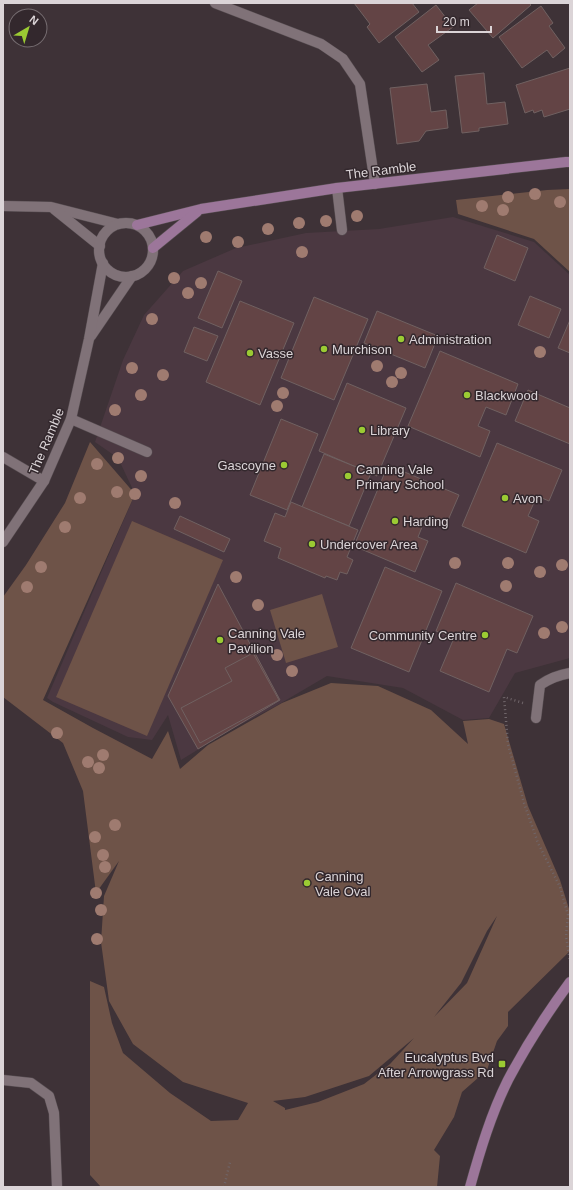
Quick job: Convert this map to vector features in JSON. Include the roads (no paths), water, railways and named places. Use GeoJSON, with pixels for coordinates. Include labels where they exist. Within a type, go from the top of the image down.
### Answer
{"type":"FeatureCollection","features":[{"type":"Feature","properties":{"kind":"street"},"geometry":{"type":"LineString","coordinates":[[215,3],[321,44],[343,59],[360,84],[375,184]]}},
{"type":"Feature","properties":{"kind":"street","name":"The Ramble"},"geometry":{"type":"LineString","coordinates":[[136,226],[201,209],[337,188],[569,161]]}},
{"type":"Feature","properties":{"kind":"street"},"geometry":{"type":"LineString","coordinates":[[337,188],[342,230]]}},
{"type":"Feature","properties":{"kind":"street"},"geometry":{"type":"LineString","coordinates":[[3,206],[51,207],[118,224],[128,223],[143,229],[148,235],[153,248],[149,263],[139,274],[123,277],[115,274],[108,270],[100,258],[102,238],[106,232],[118,224]]}},
{"type":"Feature","properties":{"kind":"street"},"geometry":{"type":"LineString","coordinates":[[51,207],[100,246]]}},
{"type":"Feature","properties":{"kind":"street"},"geometry":{"type":"LineString","coordinates":[[153,248],[201,209]]}},
{"type":"Feature","properties":{"kind":"street","name":"The Ramble"},"geometry":{"type":"LineString","coordinates":[[3,542],[44,481],[71,419],[89,339],[103,263]]}},
{"type":"Feature","properties":{"kind":"street","name":"The Ramble"},"geometry":{"type":"LineString","coordinates":[[89,339],[132,276]]}},
{"type":"Feature","properties":{"kind":"street"},"geometry":{"type":"LineString","coordinates":[[71,419],[147,452]]}},
{"type":"Feature","properties":{"kind":"street"},"geometry":{"type":"LineString","coordinates":[[3,457],[44,481]]}},
{"type":"Feature","properties":{"kind":"street"},"geometry":{"type":"LineString","coordinates":[[536,718],[540,685],[556,676],[570,673]]}},
{"type":"Feature","properties":{"kind":"street"},"geometry":{"type":"LineString","coordinates":[[470,1187],[492,1117],[507,1082],[532,1038],[570,982]]}},
{"type":"Feature","properties":{"kind":"street"},"geometry":{"type":"LineString","coordinates":[[3,1080],[31,1082],[49,1096],[54,1113],[57,1187]]}},
{"type":"Feature","properties":{"kind":"place","name":"Administration"},"geometry":{"type":"Point","coordinates":[401,339]}},
{"type":"Feature","properties":{"kind":"place","name":"Murchison"},"geometry":{"type":"Point","coordinates":[324,349]}},
{"type":"Feature","properties":{"kind":"place","name":"Vasse"},"geometry":{"type":"Point","coordinates":[250,353]}},
{"type":"Feature","properties":{"kind":"place","name":"Blackwood"},"geometry":{"type":"Point","coordinates":[467,395]}},
{"type":"Feature","properties":{"kind":"place","name":"Library"},"geometry":{"type":"Point","coordinates":[362,430]}},
{"type":"Feature","properties":{"kind":"place","name":"Gascoyne"},"geometry":{"type":"Point","coordinates":[284,465]}},
{"type":"Feature","properties":{"kind":"place","name":"Canning Vale Primary School"},"geometry":{"type":"Point","coordinates":[348,476]}},
{"type":"Feature","properties":{"kind":"place","name":"Avon"},"geometry":{"type":"Point","coordinates":[505,498]}},
{"type":"Feature","properties":{"kind":"place","name":"Harding"},"geometry":{"type":"Point","coordinates":[395,521]}},
{"type":"Feature","properties":{"kind":"place","name":"Undercover Area"},"geometry":{"type":"Point","coordinates":[312,544]}},
{"type":"Feature","properties":{"kind":"place","name":"Community Centre"},"geometry":{"type":"Point","coordinates":[485,635]}},
{"type":"Feature","properties":{"kind":"place","name":"Canning Vale Pavilion"},"geometry":{"type":"Point","coordinates":[220,640]}},
{"type":"Feature","properties":{"kind":"place","name":"Canning Vale Oval"},"geometry":{"type":"Point","coordinates":[307,883]}},
{"type":"Feature","properties":{"kind":"place","name":"Eucalyptus Bvd After Arrowgrass Rd"},"geometry":{"type":"Point","coordinates":[502,1064]}}]}
